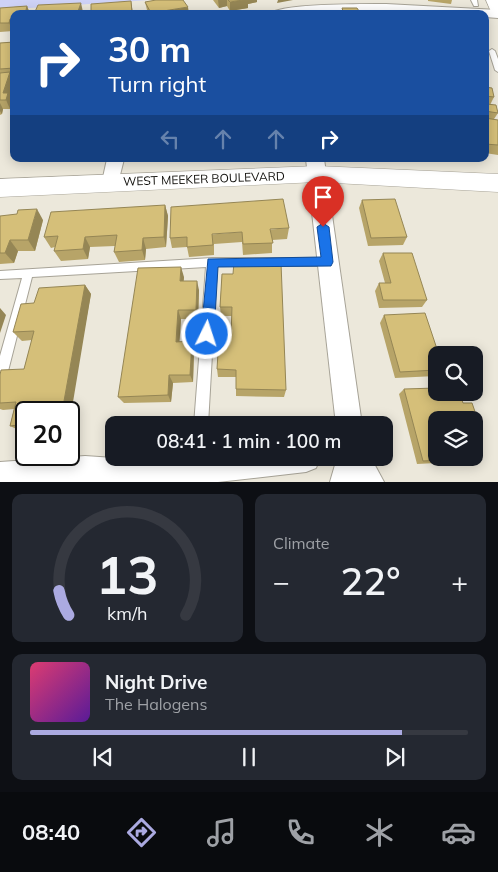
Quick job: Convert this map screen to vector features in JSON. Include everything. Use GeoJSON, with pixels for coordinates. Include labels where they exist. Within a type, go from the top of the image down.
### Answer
{"type":"FeatureCollection","features":[{"type":"Feature","properties":{"kind":"street"},"geometry":{"type":"LineString","coordinates":[[494,0],[498,12]]}},
{"type":"Feature","properties":{"kind":"street"},"geometry":{"type":"LineString","coordinates":[[301,10],[352,3],[466,10]]}},
{"type":"Feature","properties":{"kind":"street"},"geometry":{"type":"LineString","coordinates":[[316,166],[348,416]]}},
{"type":"Feature","properties":{"kind":"street","name":"WEST MEEKER BOULEVARD"},"geometry":{"type":"LineString","coordinates":[[0,188],[113,170],[316,166],[498,183]]}},
{"type":"Feature","properties":{"kind":"street"},"geometry":{"type":"LineString","coordinates":[[0,476],[123,476],[186,466]]}},
{"type":"Feature","properties":{"kind":"street"},"geometry":{"type":"LineString","coordinates":[[344,482],[349,466]]}},
{"type":"Feature","properties":{"kind":"street"},"geometry":{"type":"LineString","coordinates":[[361,466],[370,482]]}},
{"type":"Feature","properties":{"kind":"lane"},"geometry":{"type":"LineString","coordinates":[[492,51],[498,70]]}},
{"type":"Feature","properties":{"kind":"lane"},"geometry":{"type":"LineString","coordinates":[[0,275],[212,262],[327,262]]}},
{"type":"Feature","properties":{"kind":"lane"},"geometry":{"type":"LineString","coordinates":[[203,416],[212,262]]}},
{"type":"Feature","properties":{"kind":"lane"},"geometry":{"type":"LineString","coordinates":[[0,379],[28,274]]}},
{"type":"Feature","properties":{"kind":"shaded area"},"geometry":{"type":"Polygon","coordinates":[[[0,0],[149,0],[0,10],[0,0]]]}},
{"type":"Feature","properties":{"kind":"building"},"geometry":{"type":"Polygon","coordinates":[[[183,0],[188,7],[170,10],[149,10],[145,2],[183,0]]]}},
{"type":"Feature","properties":{"kind":"building"},"geometry":{"type":"Polygon","coordinates":[[[131,1],[132,10],[91,10],[91,4],[131,1]]]}},
{"type":"Feature","properties":{"kind":"building"},"geometry":{"type":"Polygon","coordinates":[[[81,3],[78,10],[36,10],[38,5],[81,3]]]}},
{"type":"Feature","properties":{"kind":"building"},"geometry":{"type":"Polygon","coordinates":[[[27,6],[26,10],[10,10],[9,23],[0,23],[0,8],[27,6]]]}},
{"type":"Feature","properties":{"kind":"building"},"geometry":{"type":"Polygon","coordinates":[[[342,8],[357,8],[358,10],[343,10],[342,8]]]}},
{"type":"Feature","properties":{"kind":"building"},"geometry":{"type":"Polygon","coordinates":[[[10,42],[10,68],[0,69],[0,43],[10,42]]]}},
{"type":"Feature","properties":{"kind":"building"},"geometry":{"type":"Polygon","coordinates":[[[10,72],[3,93],[8,93],[6,100],[0,100],[0,73],[10,72]]]}},
{"type":"Feature","properties":{"kind":"building"},"geometry":{"type":"Polygon","coordinates":[[[489,88],[492,88],[494,97],[489,96],[489,88]]]}},
{"type":"Feature","properties":{"kind":"building"},"geometry":{"type":"Polygon","coordinates":[[[489,104],[496,105],[498,113],[489,112],[489,104]]]}},
{"type":"Feature","properties":{"kind":"building"},"geometry":{"type":"Polygon","coordinates":[[[489,119],[498,120],[498,145],[489,144],[489,119]]]}},
{"type":"Feature","properties":{"kind":"building"},"geometry":{"type":"Polygon","coordinates":[[[283,199],[289,228],[270,229],[273,243],[243,244],[242,232],[212,234],[213,245],[187,247],[187,237],[170,238],[171,207],[283,199]]]}},
{"type":"Feature","properties":{"kind":"building"},"geometry":{"type":"Polygon","coordinates":[[[395,199],[407,237],[371,238],[362,200],[395,199]]]}},
{"type":"Feature","properties":{"kind":"building"},"geometry":{"type":"Polygon","coordinates":[[[165,205],[164,237],[143,238],[142,250],[114,252],[117,235],[85,237],[83,249],[54,251],[58,236],[44,237],[51,212],[165,205]]]}},
{"type":"Feature","properties":{"kind":"building"},"geometry":{"type":"Polygon","coordinates":[[[37,209],[28,240],[10,240],[5,253],[0,253],[0,216],[17,214],[18,210],[37,209]]]}},
{"type":"Feature","properties":{"kind":"building"},"geometry":{"type":"Polygon","coordinates":[[[383,253],[412,253],[427,300],[383,300],[379,283],[391,283],[383,253]]]}},
{"type":"Feature","properties":{"kind":"building"},"geometry":{"type":"Polygon","coordinates":[[[234,262],[281,263],[286,390],[236,389],[236,370],[217,369],[219,337],[231,337],[232,307],[220,307],[222,274],[233,274],[234,262]]]}},
{"type":"Feature","properties":{"kind":"building"},"geometry":{"type":"Polygon","coordinates":[[[181,267],[180,281],[197,281],[196,310],[178,310],[176,342],[192,341],[190,375],[169,375],[168,395],[118,397],[138,268],[181,267]]]}},
{"type":"Feature","properties":{"kind":"building"},"geometry":{"type":"Polygon","coordinates":[[[85,285],[64,401],[15,401],[0,403],[1,370],[24,369],[34,331],[13,332],[21,304],[34,303],[39,288],[85,285]]]}},
{"type":"Feature","properties":{"kind":"building"},"geometry":{"type":"Polygon","coordinates":[[[425,313],[436,346],[428,346],[428,370],[400,372],[384,315],[425,313]]]}},
{"type":"Feature","properties":{"kind":"building"},"geometry":{"type":"Polygon","coordinates":[[[428,388],[428,401],[462,401],[463,403],[472,403],[475,411],[428,411],[428,461],[423,461],[404,389],[428,388]]]}},
{"type":"Feature","properties":{"kind":"building"},"geometry":{"type":"Polygon","coordinates":[[[15,406],[15,425],[10,426],[15,406]]]}},
{"type":"Feature","properties":{"kind":"route"},"geometry":{"type":"LineString","coordinates":[[207,334],[212,262],[327,262],[323,227]]}}]}
